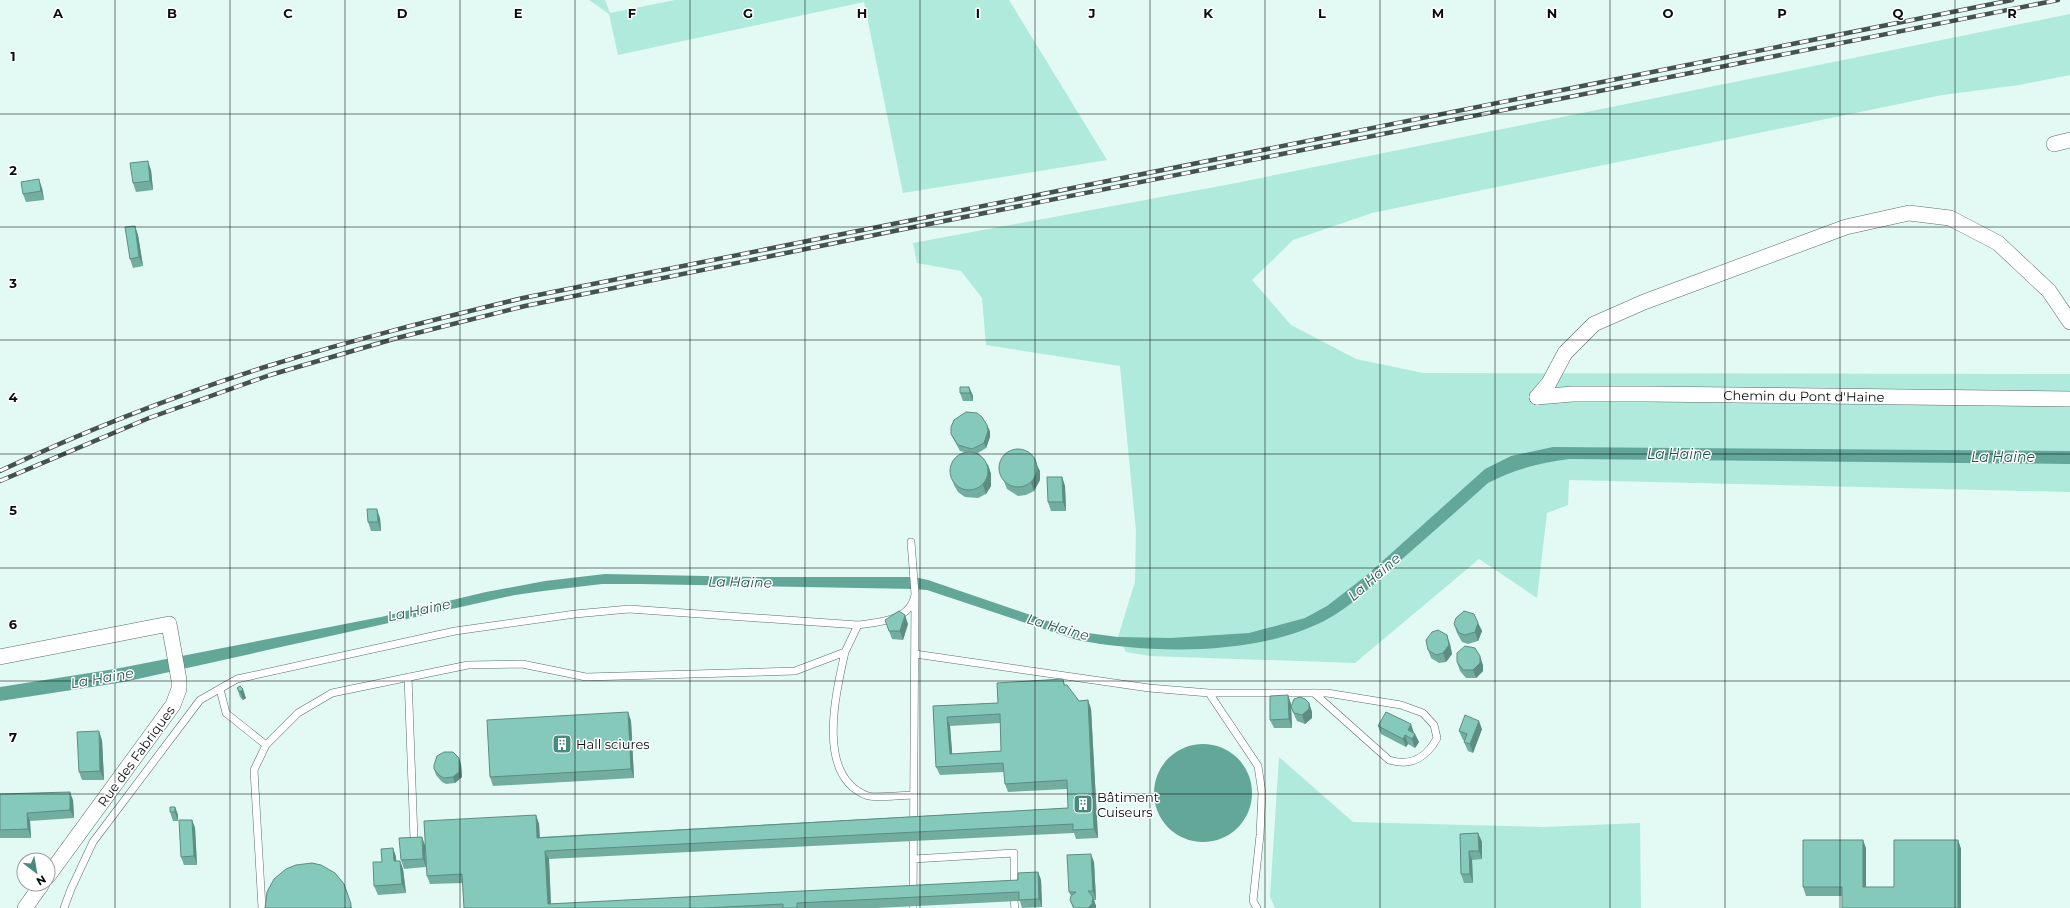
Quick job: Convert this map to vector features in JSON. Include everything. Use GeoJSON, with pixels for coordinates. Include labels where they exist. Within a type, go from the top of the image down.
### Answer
{"type":"FeatureCollection","features":[{"type":"Feature","properties":{"kind":"street"},"geometry":{"type":"LineString","coordinates":[[2054,144],[2070,140]]}},
{"type":"Feature","properties":{"kind":"street","name":"Chemin du Pont d'Haine"},"geometry":{"type":"LineString","coordinates":[[2070,322],[2048,291],[1998,243],[1950,218],[1910,213],[1846,227],[1644,302],[1594,324],[1565,353],[1549,383],[1537,397],[1573,394],[1618,394],[2070,399]]}},
{"type":"Feature","properties":{"kind":"street","name":"Rue des Fabriques"},"geometry":{"type":"LineString","coordinates":[[0,657],[168,624],[179,680],[177,697],[169,711],[56,865]]}},
{"type":"Feature","properties":{"kind":"street"},"geometry":{"type":"LineString","coordinates":[[25,908],[36,892]]}},
{"type":"Feature","properties":{"kind":"lane"},"geometry":{"type":"LineString","coordinates":[[912,542],[915,594],[913,908]]}},
{"type":"Feature","properties":{"kind":"lane"},"geometry":{"type":"LineString","coordinates":[[64,908],[92,842],[200,700],[237,680],[455,631],[575,614],[629,609],[858,624],[890,620],[906,611],[915,598],[915,594]]}},
{"type":"Feature","properties":{"kind":"lane"},"geometry":{"type":"LineString","coordinates":[[858,624],[845,652],[834,698],[833,745],[844,780],[869,796],[914,795]]}},
{"type":"Feature","properties":{"kind":"lane"},"geometry":{"type":"LineString","coordinates":[[262,908],[254,770],[266,744],[298,713],[332,693],[476,665],[522,664],[586,677],[794,671],[845,652]]}},
{"type":"Feature","properties":{"kind":"lane"},"geometry":{"type":"LineString","coordinates":[[915,654],[1149,688],[1209,693],[1314,693],[1327,693],[1401,705],[1423,713],[1434,725],[1437,738],[1431,749],[1421,757],[1408,762],[1389,760],[1314,693]]}},
{"type":"Feature","properties":{"kind":"lane"},"geometry":{"type":"LineString","coordinates":[[408,677],[414,839]]}},
{"type":"Feature","properties":{"kind":"lane"},"geometry":{"type":"LineString","coordinates":[[220,689],[226,713],[266,744]]}},
{"type":"Feature","properties":{"kind":"lane"},"geometry":{"type":"LineString","coordinates":[[1209,693],[1258,766],[1262,793],[1260,835],[1253,901],[1257,908]]}},
{"type":"Feature","properties":{"kind":"lane"},"geometry":{"type":"LineString","coordinates":[[913,859],[1014,853],[1014,889]]}},
{"type":"Feature","properties":{"kind":"shaded area"},"geometry":{"type":"Polygon","coordinates":[[[589,0],[605,0],[610,13],[675,0],[1009,0],[1107,160],[903,193],[864,2],[618,55],[609,14],[589,0]]]}},
{"type":"Feature","properties":{"kind":"shaded area"},"geometry":{"type":"Polygon","coordinates":[[[2070,14],[2070,75],[2019,85],[1942,95],[1372,213],[1293,240],[1252,280],[1291,325],[1356,359],[1423,373],[2070,374],[2070,492],[1569,480],[1568,505],[1547,513],[1537,598],[1479,559],[1355,663],[1150,656],[1126,652],[1118,637],[1135,582],[1136,531],[1120,366],[986,345],[982,298],[961,271],[917,263],[913,243],[1231,184],[2070,14]]]}},
{"type":"Feature","properties":{"kind":"shaded area"},"geometry":{"type":"Polygon","coordinates":[[[1279,757],[1353,822],[1544,827],[1640,823],[1641,908],[1275,908],[1270,897],[1279,757]]]}},
{"type":"Feature","properties":{"kind":"water","name":"La Haine"},"geometry":{"type":"Polygon","coordinates":[[[1553,447],[2070,451],[2070,464],[1569,459],[1548,462],[1517,470],[1488,483],[1369,589],[1333,616],[1297,632],[1267,641],[1235,646],[1202,649],[1137,648],[1077,640],[927,590],[602,584],[515,595],[124,682],[0,701],[0,687],[115,669],[381,617],[486,592],[545,581],[605,574],[755,577],[914,577],[928,580],[1080,632],[1118,637],[1171,638],[1249,633],[1305,618],[1327,606],[1367,575],[1485,469],[1511,456],[1553,447]]]}},
{"type":"Feature","properties":{"kind":"water"},"geometry":{"type":"Polygon","coordinates":[[[1193,744],[1213,744],[1222,747],[1238,758],[1249,774],[1252,783],[1252,803],[1249,812],[1238,828],[1222,839],[1213,842],[1193,842],[1176,834],[1168,828],[1162,820],[1154,803],[1154,783],[1162,766],[1168,758],[1176,752],[1193,744]]]}},
{"type":"Feature","properties":{"kind":"building"},"geometry":{"type":"Polygon","coordinates":[[[148,161],[150,181],[133,183],[130,163],[148,161]]]}},
{"type":"Feature","properties":{"kind":"building"},"geometry":{"type":"Polygon","coordinates":[[[39,179],[41,191],[23,194],[21,182],[39,179]]]}},
{"type":"Feature","properties":{"kind":"building"},"geometry":{"type":"Polygon","coordinates":[[[135,226],[139,257],[130,259],[125,227],[135,226]]]}},
{"type":"Feature","properties":{"kind":"building"},"geometry":{"type":"Polygon","coordinates":[[[960,387],[969,387],[970,393],[960,393],[960,387]]]}},
{"type":"Feature","properties":{"kind":"building"},"geometry":{"type":"Polygon","coordinates":[[[966,412],[977,413],[982,417],[987,425],[988,431],[984,443],[972,449],[958,445],[951,434],[951,427],[954,420],[966,412]]]}},
{"type":"Feature","properties":{"kind":"building"},"geometry":{"type":"Polygon","coordinates":[[[1018,449],[1028,452],[1034,458],[1037,468],[1034,478],[1028,484],[1018,487],[1008,484],[1002,478],[999,468],[1002,458],[1008,452],[1018,449]]]}},
{"type":"Feature","properties":{"kind":"building"},"geometry":{"type":"Polygon","coordinates":[[[965,452],[973,452],[980,455],[985,460],[988,471],[985,482],[980,487],[973,490],[965,490],[958,487],[953,482],[950,475],[950,467],[953,460],[958,455],[965,452]]]}},
{"type":"Feature","properties":{"kind":"building"},"geometry":{"type":"Polygon","coordinates":[[[1047,477],[1062,477],[1063,502],[1048,502],[1047,477]]]}},
{"type":"Feature","properties":{"kind":"building"},"geometry":{"type":"Polygon","coordinates":[[[367,509],[377,509],[378,522],[368,522],[367,509]]]}},
{"type":"Feature","properties":{"kind":"building"},"geometry":{"type":"Polygon","coordinates":[[[899,611],[905,615],[900,631],[889,631],[885,620],[899,611]]]}},
{"type":"Feature","properties":{"kind":"building"},"geometry":{"type":"Polygon","coordinates":[[[1464,611],[1474,614],[1478,623],[1475,632],[1465,635],[1459,633],[1454,624],[1456,618],[1464,611]]]}},
{"type":"Feature","properties":{"kind":"building"},"geometry":{"type":"Polygon","coordinates":[[[1438,630],[1447,635],[1449,645],[1443,653],[1436,655],[1428,650],[1426,640],[1432,632],[1438,630]]]}},
{"type":"Feature","properties":{"kind":"building"},"geometry":{"type":"Polygon","coordinates":[[[1465,646],[1475,648],[1480,656],[1480,663],[1473,670],[1463,670],[1457,662],[1457,653],[1465,646]]]}},
{"type":"Feature","properties":{"kind":"building","name":"Bâtiment Cuiseurs"},"geometry":{"type":"Polygon","coordinates":[[[1063,679],[1064,685],[1067,685],[1079,701],[1088,700],[1094,829],[1073,830],[1073,824],[545,851],[548,904],[1018,880],[1018,873],[1038,872],[1039,899],[1019,900],[1019,892],[797,903],[797,908],[783,908],[783,904],[705,908],[464,908],[462,874],[427,876],[424,821],[536,815],[537,838],[1068,808],[1067,780],[1005,784],[1003,763],[936,767],[933,706],[998,703],[997,683],[1063,679]],[[1000,714],[947,717],[950,754],[1001,751],[1000,714]]]}},
{"type":"Feature","properties":{"kind":"building"},"geometry":{"type":"Polygon","coordinates":[[[240,686],[243,689],[240,692],[237,688],[240,686]]]}},
{"type":"Feature","properties":{"kind":"building"},"geometry":{"type":"Polygon","coordinates":[[[1288,695],[1289,719],[1270,720],[1270,696],[1288,695]]]}},
{"type":"Feature","properties":{"kind":"building"},"geometry":{"type":"Polygon","coordinates":[[[1300,697],[1309,703],[1309,709],[1302,715],[1294,713],[1291,707],[1294,699],[1300,697]]]}},
{"type":"Feature","properties":{"kind":"building","name":"Hall sciures"},"geometry":{"type":"Polygon","coordinates":[[[628,712],[631,769],[490,777],[487,720],[628,712]]]}},
{"type":"Feature","properties":{"kind":"building"},"geometry":{"type":"Polygon","coordinates":[[[1386,712],[1411,724],[1408,730],[1415,734],[1412,739],[1405,735],[1403,739],[1378,726],[1386,712]]]}},
{"type":"Feature","properties":{"kind":"building"},"geometry":{"type":"Polygon","coordinates":[[[1465,715],[1479,721],[1470,744],[1464,742],[1467,734],[1459,731],[1465,715]]]}},
{"type":"Feature","properties":{"kind":"building"},"geometry":{"type":"Polygon","coordinates":[[[99,731],[100,771],[79,772],[77,732],[99,731]]]}},
{"type":"Feature","properties":{"kind":"building"},"geometry":{"type":"Polygon","coordinates":[[[444,752],[453,752],[459,758],[459,772],[453,777],[444,778],[434,769],[437,756],[444,752]]]}},
{"type":"Feature","properties":{"kind":"building"},"geometry":{"type":"Polygon","coordinates":[[[70,792],[70,810],[27,813],[28,829],[0,830],[0,794],[70,792]]]}},
{"type":"Feature","properties":{"kind":"building"},"geometry":{"type":"Polygon","coordinates":[[[170,807],[175,807],[175,812],[170,812],[170,807]]]}},
{"type":"Feature","properties":{"kind":"building"},"geometry":{"type":"Polygon","coordinates":[[[179,820],[192,820],[194,856],[181,857],[179,820]]]}},
{"type":"Feature","properties":{"kind":"building"},"geometry":{"type":"Polygon","coordinates":[[[1478,833],[1479,851],[1469,851],[1470,874],[1461,874],[1460,834],[1478,833]]]}},
{"type":"Feature","properties":{"kind":"building"},"geometry":{"type":"Polygon","coordinates":[[[422,837],[423,859],[401,860],[399,838],[422,837]]]}},
{"type":"Feature","properties":{"kind":"building"},"geometry":{"type":"Polygon","coordinates":[[[1803,840],[1863,840],[1863,887],[1894,887],[1894,840],[1958,840],[1958,908],[1842,908],[1842,887],[1803,887],[1803,840]]]}},
{"type":"Feature","properties":{"kind":"building"},"geometry":{"type":"Polygon","coordinates":[[[393,848],[394,861],[400,861],[402,884],[374,886],[373,862],[382,862],[381,849],[393,848]]]}},
{"type":"Feature","properties":{"kind":"building"},"geometry":{"type":"Polygon","coordinates":[[[1091,854],[1093,891],[1088,891],[1093,897],[1092,904],[1088,908],[1074,908],[1070,900],[1071,896],[1076,892],[1069,892],[1067,855],[1091,854]]]}},
{"type":"Feature","properties":{"kind":"building"},"geometry":{"type":"Polygon","coordinates":[[[312,863],[321,865],[335,873],[344,884],[351,904],[350,908],[265,908],[267,892],[274,879],[286,869],[296,865],[312,863]]]}},
{"type":"Feature","properties":{"kind":"railway"},"geometry":{"type":"LineString","coordinates":[[0,471],[99,427],[234,377],[300,356],[523,298],[2012,0]]}},
{"type":"Feature","properties":{"kind":"railway"},"geometry":{"type":"LineString","coordinates":[[0,481],[149,418],[270,375],[397,338],[525,306],[919,226],[2058,0]]}},
{"type":"Feature","properties":{"kind":"place","name":"Hall sciures"},"geometry":{"type":"Point","coordinates":[562,744]}},
{"type":"Feature","properties":{"kind":"place","name":"Bâtiment Cuiseurs"},"geometry":{"type":"Point","coordinates":[1083,804]}}]}
